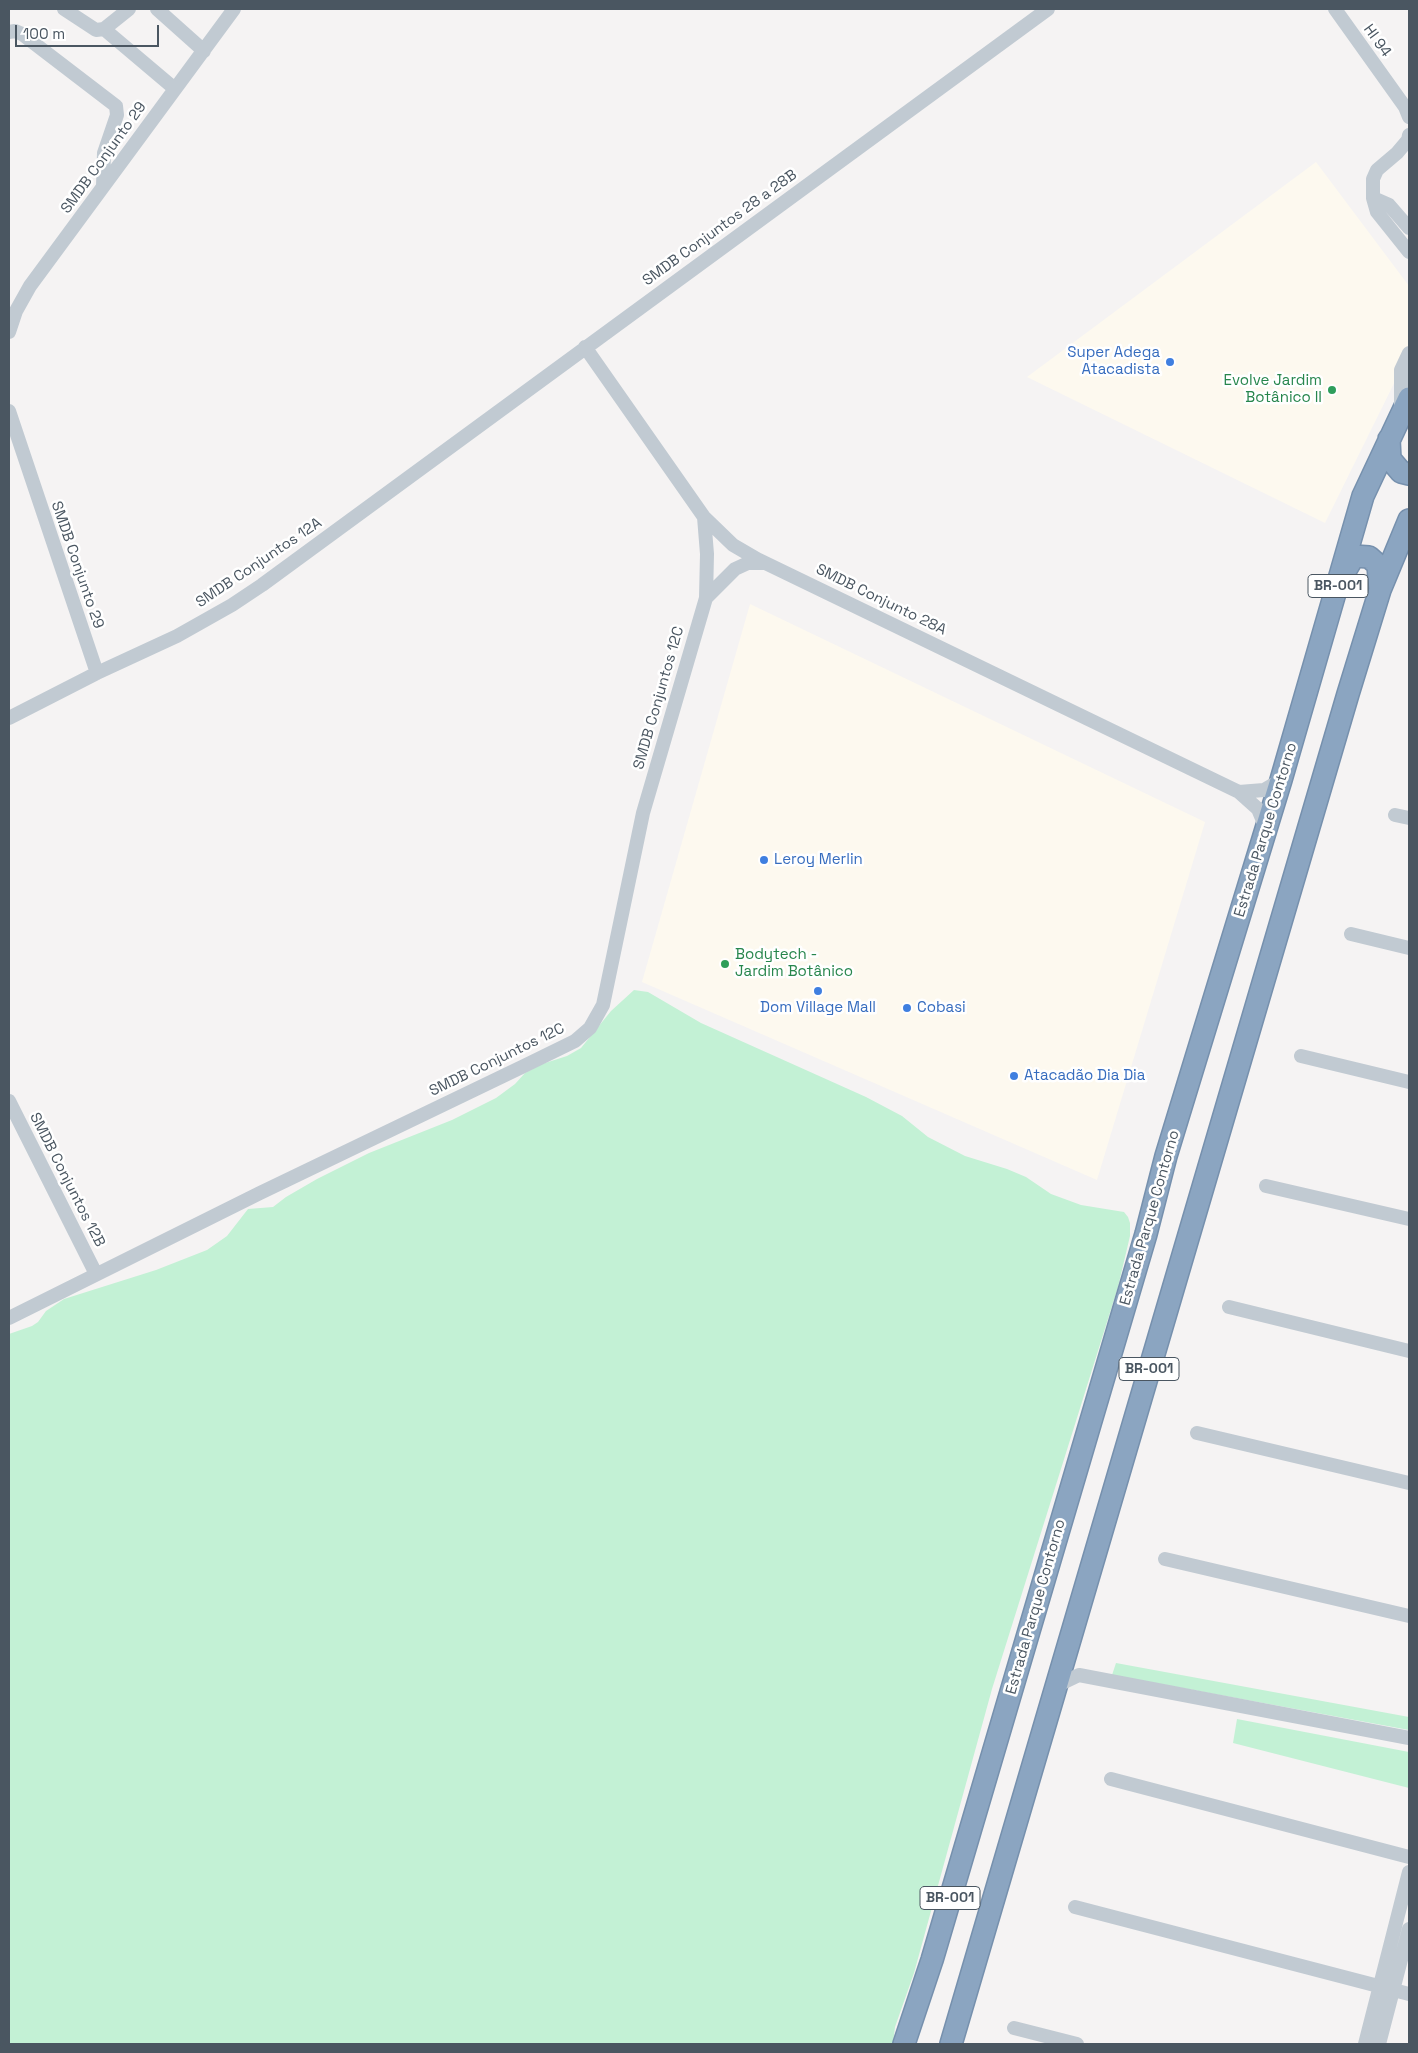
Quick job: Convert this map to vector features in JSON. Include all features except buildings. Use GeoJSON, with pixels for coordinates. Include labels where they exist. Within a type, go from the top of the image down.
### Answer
{"type":"FeatureCollection","features":[{"type":"Feature","properties":{"kind":"highway","name":"Estrada Parque Contorno"},"geometry":{"type":"LineString","coordinates":[[904,2044],[919,2000],[1146,1234],[1166,1156],[1281,780],[1363,496],[1405,407]]}},
{"type":"Feature","properties":{"kind":"highway"},"geometry":{"type":"LineString","coordinates":[[1389,439],[1390,459],[1401,472],[1409,474]]}},
{"type":"Feature","properties":{"kind":"highway","name":"BR-001"},"geometry":{"type":"LineString","coordinates":[[951,2044],[1380,590],[1409,520]]}},
{"type":"Feature","properties":{"kind":"highway"},"geometry":{"type":"LineString","coordinates":[[1339,581],[1354,556],[1369,557],[1378,565],[1380,590]]}},
{"type":"Feature","properties":{"kind":"highway"},"geometry":{"type":"LineString","coordinates":[[946,2044],[965,1997]]}},
{"type":"Feature","properties":{"kind":"highway"},"geometry":{"type":"LineString","coordinates":[[912,2044],[919,2000]]}},
{"type":"Feature","properties":{"kind":"street"},"geometry":{"type":"LineString","coordinates":[[64,9],[96,30],[104,29],[129,9]]}},
{"type":"Feature","properties":{"kind":"street"},"geometry":{"type":"LineString","coordinates":[[157,9],[204,51]]}},
{"type":"Feature","properties":{"kind":"street","name":"SMDB Conjunto 29"},"geometry":{"type":"LineString","coordinates":[[9,332],[16,311],[30,286],[234,9]]}},
{"type":"Feature","properties":{"kind":"street","name":"SMDB Conjuntos 28 a 28B"},"geometry":{"type":"LineString","coordinates":[[412,475],[1048,9]]}},
{"type":"Feature","properties":{"kind":"street","name":"HI 94"},"geometry":{"type":"LineString","coordinates":[[1334,9],[1405,107],[1409,117]]}},
{"type":"Feature","properties":{"kind":"street"},"geometry":{"type":"LineString","coordinates":[[104,29],[175,89]]}},
{"type":"Feature","properties":{"kind":"street"},"geometry":{"type":"LineString","coordinates":[[9,32],[15,31],[22,34],[116,106],[117,115],[104,153],[103,186]]}},
{"type":"Feature","properties":{"kind":"street"},"geometry":{"type":"LineString","coordinates":[[1409,135],[1408,140],[1397,153],[1377,170],[1373,179],[1373,198],[1377,212],[1409,252]]}},
{"type":"Feature","properties":{"kind":"street"},"geometry":{"type":"LineString","coordinates":[[1373,198],[1389,205],[1409,228]]}},
{"type":"Feature","properties":{"kind":"street","name":"SMDB Conjunto 28A"},"geometry":{"type":"LineString","coordinates":[[585,347],[704,517],[733,545],[1239,792]]}},
{"type":"Feature","properties":{"kind":"street"},"geometry":{"type":"LineString","coordinates":[[1405,407],[1401,370],[1409,353]]}},
{"type":"Feature","properties":{"kind":"street","name":"SMDB Conjunto 29"},"geometry":{"type":"LineString","coordinates":[[9,411],[97,673]]}},
{"type":"Feature","properties":{"kind":"street","name":"SMDB Conjuntos 12A"},"geometry":{"type":"LineString","coordinates":[[9,718],[97,673],[177,636],[232,605],[412,475]]}},
{"type":"Feature","properties":{"kind":"street","name":"SMDB Conjuntos 12C"},"geometry":{"type":"LineString","coordinates":[[9,1318],[363,1143],[575,1041],[590,1028],[603,1005],[643,813],[706,598],[707,554],[704,517]]}},
{"type":"Feature","properties":{"kind":"street","name":"SMDB Conjuntos 12C"},"geometry":{"type":"LineString","coordinates":[[706,598],[735,569],[748,563],[770,564]]}},
{"type":"Feature","properties":{"kind":"street"},"geometry":{"type":"LineString","coordinates":[[1239,792],[1264,790],[1281,780]]}},
{"type":"Feature","properties":{"kind":"street"},"geometry":{"type":"LineString","coordinates":[[1239,792],[1258,809],[1266,828]]}},
{"type":"Feature","properties":{"kind":"street"},"geometry":{"type":"LineString","coordinates":[[1395,815],[1409,818]]}},
{"type":"Feature","properties":{"kind":"street"},"geometry":{"type":"LineString","coordinates":[[1351,934],[1409,948]]}},
{"type":"Feature","properties":{"kind":"street"},"geometry":{"type":"LineString","coordinates":[[1301,1056],[1409,1082]]}},
{"type":"Feature","properties":{"kind":"street","name":"SMDB Conjuntos 12B"},"geometry":{"type":"LineString","coordinates":[[9,1101],[96,1274]]}},
{"type":"Feature","properties":{"kind":"street"},"geometry":{"type":"LineString","coordinates":[[1266,1186],[1409,1219]]}},
{"type":"Feature","properties":{"kind":"street"},"geometry":{"type":"LineString","coordinates":[[1228,1308],[1409,1351]]}},
{"type":"Feature","properties":{"kind":"street"},"geometry":{"type":"LineString","coordinates":[[1197,1433],[1409,1483]]}},
{"type":"Feature","properties":{"kind":"street"},"geometry":{"type":"LineString","coordinates":[[1165,1558],[1409,1616]]}},
{"type":"Feature","properties":{"kind":"street"},"geometry":{"type":"LineString","coordinates":[[1064,1659],[1079,1676]]}},
{"type":"Feature","properties":{"kind":"street"},"geometry":{"type":"LineString","coordinates":[[1056,1686],[1079,1676],[1409,1738]]}},
{"type":"Feature","properties":{"kind":"street"},"geometry":{"type":"LineString","coordinates":[[1111,1779],[1409,1857]]}},
{"type":"Feature","properties":{"kind":"street"},"geometry":{"type":"LineString","coordinates":[[1379,2044],[1386,1988],[1409,1872]]}},
{"type":"Feature","properties":{"kind":"street"},"geometry":{"type":"LineString","coordinates":[[1075,1907],[1409,1994]]}},
{"type":"Feature","properties":{"kind":"street"},"geometry":{"type":"LineString","coordinates":[[1365,2044],[1409,1929]]}},
{"type":"Feature","properties":{"kind":"street"},"geometry":{"type":"LineString","coordinates":[[1014,2028],[1077,2044]]}},
{"type":"Feature","properties":{"kind":"shaded area"},"geometry":{"type":"Polygon","coordinates":[[[1316,162],[1409,286],[1409,353],[1325,523],[1027,377],[1316,162]]]}},
{"type":"Feature","properties":{"kind":"shaded area"},"geometry":{"type":"Polygon","coordinates":[[[750,604],[1205,822],[1097,1180],[642,982],[750,604]]]}},
{"type":"Feature","properties":{"kind":"green space"},"geometry":{"type":"Polygon","coordinates":[[[634,990],[648,992],[701,1023],[866,1097],[902,1116],[928,1137],[965,1156],[1026,1177],[1051,1194],[1081,1205],[1124,1212],[1130,1223],[1130,1236],[1118,1287],[992,1689],[914,1973],[895,2027],[893,2044],[9,2044],[9,1334],[32,1326],[38,1322],[46,1311],[64,1299],[156,1270],[207,1250],[227,1236],[248,1209],[273,1207],[317,1179],[369,1153],[452,1120],[496,1098],[515,1084],[525,1073],[542,1064],[567,1056],[581,1048],[611,1011],[634,990]]]}},
{"type":"Feature","properties":{"kind":"green space"},"geometry":{"type":"Polygon","coordinates":[[[1116,1663],[1409,1717],[1409,1730],[1112,1675],[1116,1663]]]}},
{"type":"Feature","properties":{"kind":"green space"},"geometry":{"type":"Polygon","coordinates":[[[1237,1719],[1409,1752],[1409,1788],[1233,1743],[1237,1719]]]}},
{"type":"Feature","properties":{"kind":"place","name":"Super Adega Atacadista"},"geometry":{"type":"Point","coordinates":[1170,362]}},
{"type":"Feature","properties":{"kind":"place","name":"Evolve Jardim Botânico II"},"geometry":{"type":"Point","coordinates":[1332,390]}},
{"type":"Feature","properties":{"kind":"place","name":"Leroy Merlin"},"geometry":{"type":"Point","coordinates":[764,860]}},
{"type":"Feature","properties":{"kind":"place","name":"Bodytech - Jardim Botânico"},"geometry":{"type":"Point","coordinates":[725,964]}},
{"type":"Feature","properties":{"kind":"place","name":"Dom Village Mall"},"geometry":{"type":"Point","coordinates":[818,991]}},
{"type":"Feature","properties":{"kind":"place","name":"Cobasi"},"geometry":{"type":"Point","coordinates":[907,1008]}},
{"type":"Feature","properties":{"kind":"place","name":"Atacadão Dia Dia"},"geometry":{"type":"Point","coordinates":[1014,1076]}}]}
